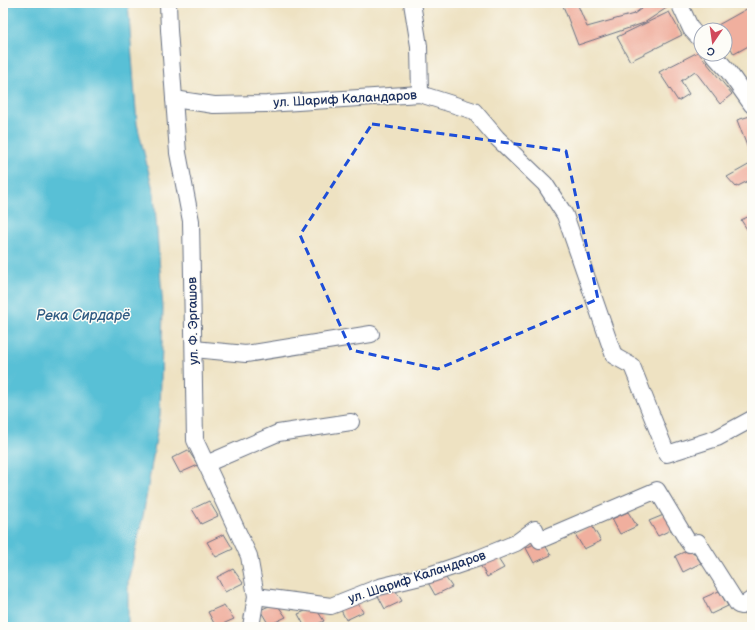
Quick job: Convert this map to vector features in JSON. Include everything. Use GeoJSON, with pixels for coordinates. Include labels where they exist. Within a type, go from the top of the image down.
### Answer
{"type":"FeatureCollection","features":[{"type":"Feature","properties":{"kind":"street","name":"ул. Ф. Эргашов"},"geometry":{"type":"LineString","coordinates":[[168,3],[168,30],[178,153],[191,221],[195,440],[249,556],[256,596],[251,627]]}},
{"type":"Feature","properties":{"kind":"street"},"geometry":{"type":"LineString","coordinates":[[412,3],[420,46],[420,94]]}},
{"type":"Feature","properties":{"kind":"street"},"geometry":{"type":"LineString","coordinates":[[679,3],[693,31]]}},
{"type":"Feature","properties":{"kind":"street"},"geometry":{"type":"LineString","coordinates":[[720,62],[752,105]]}},
{"type":"Feature","properties":{"kind":"street","name":"ул. Шариф Каландаров"},"geometry":{"type":"LineString","coordinates":[[174,99],[214,105],[267,104],[420,94],[474,111],[496,138],[545,184],[565,215],[614,356],[632,366],[667,454],[717,438],[752,419]]}},
{"type":"Feature","properties":{"kind":"street"},"geometry":{"type":"LineString","coordinates":[[194,349],[246,354],[371,334]]}},
{"type":"Feature","properties":{"kind":"street"},"geometry":{"type":"LineString","coordinates":[[206,464],[278,433],[352,422]]}},
{"type":"Feature","properties":{"kind":"street","name":"ул. Шариф Каландаров"},"geometry":{"type":"LineString","coordinates":[[256,596],[331,606],[379,587],[429,575],[479,558],[516,543],[535,529],[540,540],[657,490],[690,544],[698,542],[738,605],[742,606],[752,599]]}},
{"type":"Feature","properties":{"kind":"highlighted area"},"geometry":{"type":"Polygon","coordinates":[[[372,124],[566,151],[598,299],[438,369],[351,350],[300,235],[372,124]]]}},
{"type":"Feature","properties":{"kind":"water","name":"Река Сирдарё"},"geometry":{"type":"Polygon","coordinates":[[[3,3],[128,3],[137,124],[154,194],[163,308],[160,415],[143,516],[128,581],[128,627],[3,627],[3,3]]]}},
{"type":"Feature","properties":{"kind":"building"},"geometry":{"type":"Polygon","coordinates":[[[562,3],[577,3],[587,27],[634,14],[649,3],[671,3],[671,5],[644,23],[578,45],[562,3]]]}},
{"type":"Feature","properties":{"kind":"building"},"geometry":{"type":"Polygon","coordinates":[[[752,6],[752,44],[734,54],[733,22],[723,22],[752,6]]]}},
{"type":"Feature","properties":{"kind":"building"},"geometry":{"type":"Polygon","coordinates":[[[669,12],[682,35],[630,61],[617,37],[669,12]]]}},
{"type":"Feature","properties":{"kind":"building"},"geometry":{"type":"Polygon","coordinates":[[[693,55],[693,62],[706,62],[732,94],[720,104],[695,71],[681,81],[689,94],[678,101],[659,72],[693,55]]]}},
{"type":"Feature","properties":{"kind":"building"},"geometry":{"type":"Polygon","coordinates":[[[750,116],[752,120],[752,152],[750,154],[737,120],[750,116]]]}},
{"type":"Feature","properties":{"kind":"building"},"geometry":{"type":"Polygon","coordinates":[[[752,163],[752,179],[736,187],[727,177],[752,163]]]}},
{"type":"Feature","properties":{"kind":"building"},"geometry":{"type":"Polygon","coordinates":[[[752,215],[752,237],[741,220],[752,215]]]}},
{"type":"Feature","properties":{"kind":"building"},"geometry":{"type":"Polygon","coordinates":[[[188,450],[198,465],[180,473],[172,458],[188,450]]]}},
{"type":"Feature","properties":{"kind":"building"},"geometry":{"type":"Polygon","coordinates":[[[209,501],[218,516],[201,524],[192,509],[209,501]]]}},
{"type":"Feature","properties":{"kind":"building"},"geometry":{"type":"Polygon","coordinates":[[[628,512],[637,526],[620,534],[612,519],[628,512]]]}},
{"type":"Feature","properties":{"kind":"building"},"geometry":{"type":"Polygon","coordinates":[[[666,514],[675,528],[658,536],[649,521],[666,514]]]}},
{"type":"Feature","properties":{"kind":"building"},"geometry":{"type":"Polygon","coordinates":[[[592,526],[601,541],[584,549],[575,534],[592,526]]]}},
{"type":"Feature","properties":{"kind":"building"},"geometry":{"type":"Polygon","coordinates":[[[224,534],[233,549],[216,557],[207,542],[224,534]]]}},
{"type":"Feature","properties":{"kind":"building"},"geometry":{"type":"Polygon","coordinates":[[[542,540],[551,555],[534,563],[526,548],[542,540]]]}},
{"type":"Feature","properties":{"kind":"building"},"geometry":{"type":"Polygon","coordinates":[[[691,549],[701,563],[683,572],[675,556],[691,549]]]}},
{"type":"Feature","properties":{"kind":"building"},"geometry":{"type":"Polygon","coordinates":[[[495,554],[504,568],[487,577],[478,561],[495,554]]]}},
{"type":"Feature","properties":{"kind":"building"},"geometry":{"type":"Polygon","coordinates":[[[233,569],[243,583],[225,592],[217,577],[233,569]]]}},
{"type":"Feature","properties":{"kind":"building"},"geometry":{"type":"Polygon","coordinates":[[[442,572],[452,587],[435,595],[426,579],[442,572]]]}},
{"type":"Feature","properties":{"kind":"building"},"geometry":{"type":"Polygon","coordinates":[[[393,586],[402,601],[385,609],[377,594],[393,586]]]}},
{"type":"Feature","properties":{"kind":"building"},"geometry":{"type":"Polygon","coordinates":[[[719,591],[728,606],[711,614],[703,598],[719,591]]]}},
{"type":"Feature","properties":{"kind":"building"},"geometry":{"type":"Polygon","coordinates":[[[354,597],[363,612],[346,620],[338,604],[354,597]]]}},
{"type":"Feature","properties":{"kind":"building"},"geometry":{"type":"Polygon","coordinates":[[[276,603],[286,617],[269,625],[260,610],[276,603]]]}},
{"type":"Feature","properties":{"kind":"building"},"geometry":{"type":"Polygon","coordinates":[[[224,605],[234,619],[216,627],[208,612],[224,605]]]}},
{"type":"Feature","properties":{"kind":"building"},"geometry":{"type":"Polygon","coordinates":[[[315,607],[324,621],[311,627],[305,627],[298,614],[315,607]]]}}]}
